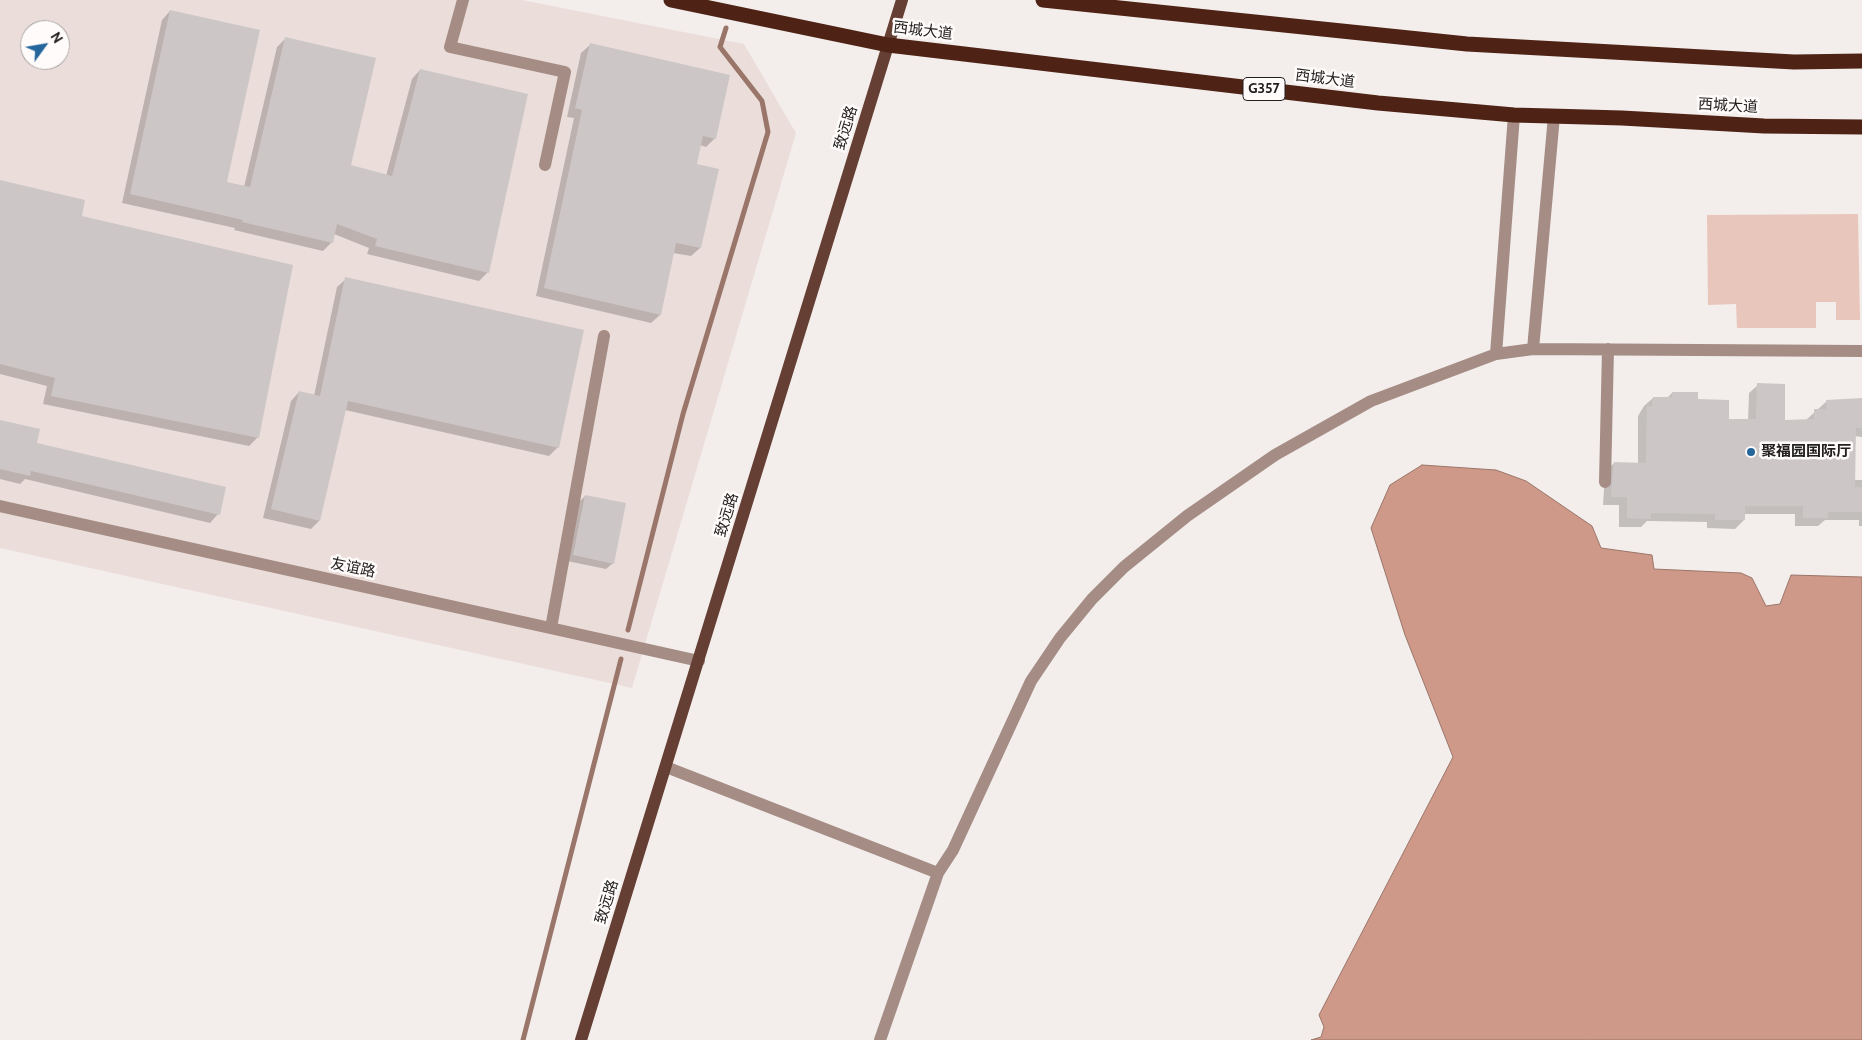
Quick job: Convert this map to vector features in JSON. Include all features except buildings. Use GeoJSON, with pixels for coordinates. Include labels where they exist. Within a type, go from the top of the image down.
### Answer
{"type":"FeatureCollection","features":[{"type":"Feature","properties":{"kind":"highway","name":"西城大道"},"geometry":{"type":"LineString","coordinates":[[671,0],[888,45],[1378,103],[1514,115],[1764,126],[1862,127]]}},
{"type":"Feature","properties":{"kind":"highway"},"geometry":{"type":"LineString","coordinates":[[1043,0],[1467,44],[1794,62],[1862,61]]}},
{"type":"Feature","properties":{"kind":"main road","name":"致远路"},"geometry":{"type":"LineString","coordinates":[[582,1040],[902,0]]}},
{"type":"Feature","properties":{"kind":"street"},"geometry":{"type":"LineString","coordinates":[[463,0],[450,47],[565,72],[545,165]]}},
{"type":"Feature","properties":{"kind":"street"},"geometry":{"type":"LineString","coordinates":[[1496,354],[1514,115]]}},
{"type":"Feature","properties":{"kind":"street"},"geometry":{"type":"LineString","coordinates":[[1533,349],[1554,116]]}},
{"type":"Feature","properties":{"kind":"street"},"geometry":{"type":"LineString","coordinates":[[551,628],[604,336]]}},
{"type":"Feature","properties":{"kind":"street"},"geometry":{"type":"LineString","coordinates":[[1605,482],[1608,348]]}},
{"type":"Feature","properties":{"kind":"street"},"geometry":{"type":"LineString","coordinates":[[880,1040],[938,874],[952,850],[1031,681],[1060,638],[1092,599],[1124,567],[1187,516],[1275,455],[1371,401],[1496,354],[1533,349],[1608,348],[1862,351]]}},
{"type":"Feature","properties":{"kind":"street","name":"友谊路"},"geometry":{"type":"LineString","coordinates":[[0,506],[699,661]]}},
{"type":"Feature","properties":{"kind":"street"},"geometry":{"type":"LineString","coordinates":[[666,767],[938,874]]}},
{"type":"Feature","properties":{"kind":"shaded area"},"geometry":{"type":"Polygon","coordinates":[[[0,0],[522,0],[744,44],[796,133],[632,688],[0,548],[0,0]]]}},
{"type":"Feature","properties":{"kind":"shaded area"},"geometry":{"type":"Polygon","coordinates":[[[1858,214],[1860,320],[1836,320],[1836,302],[1816,302],[1816,328],[1737,328],[1736,304],[1708,305],[1707,215],[1858,214]]]}},
{"type":"Feature","properties":{"kind":"shaded area"},"geometry":{"type":"Polygon","coordinates":[[[1422,465],[1496,470],[1526,481],[1592,526],[1601,548],[1652,555],[1654,569],[1741,573],[1752,578],[1766,606],[1780,604],[1791,575],[1862,577],[1862,1040],[1311,1040],[1321,1037],[1324,1027],[1319,1015],[1453,757],[1405,635],[1371,528],[1390,485],[1422,465]]]}},
{"type":"Feature","properties":{"kind":"waterway"},"geometry":{"type":"LineString","coordinates":[[628,630],[683,414],[768,132],[762,101],[720,47],[726,28]]}},
{"type":"Feature","properties":{"kind":"waterway"},"geometry":{"type":"LineString","coordinates":[[523,1040],[621,659]]}},
{"type":"Feature","properties":{"kind":"place","name":"聚福园国际厅"},"geometry":{"type":"Point","coordinates":[1751,452]}}]}
